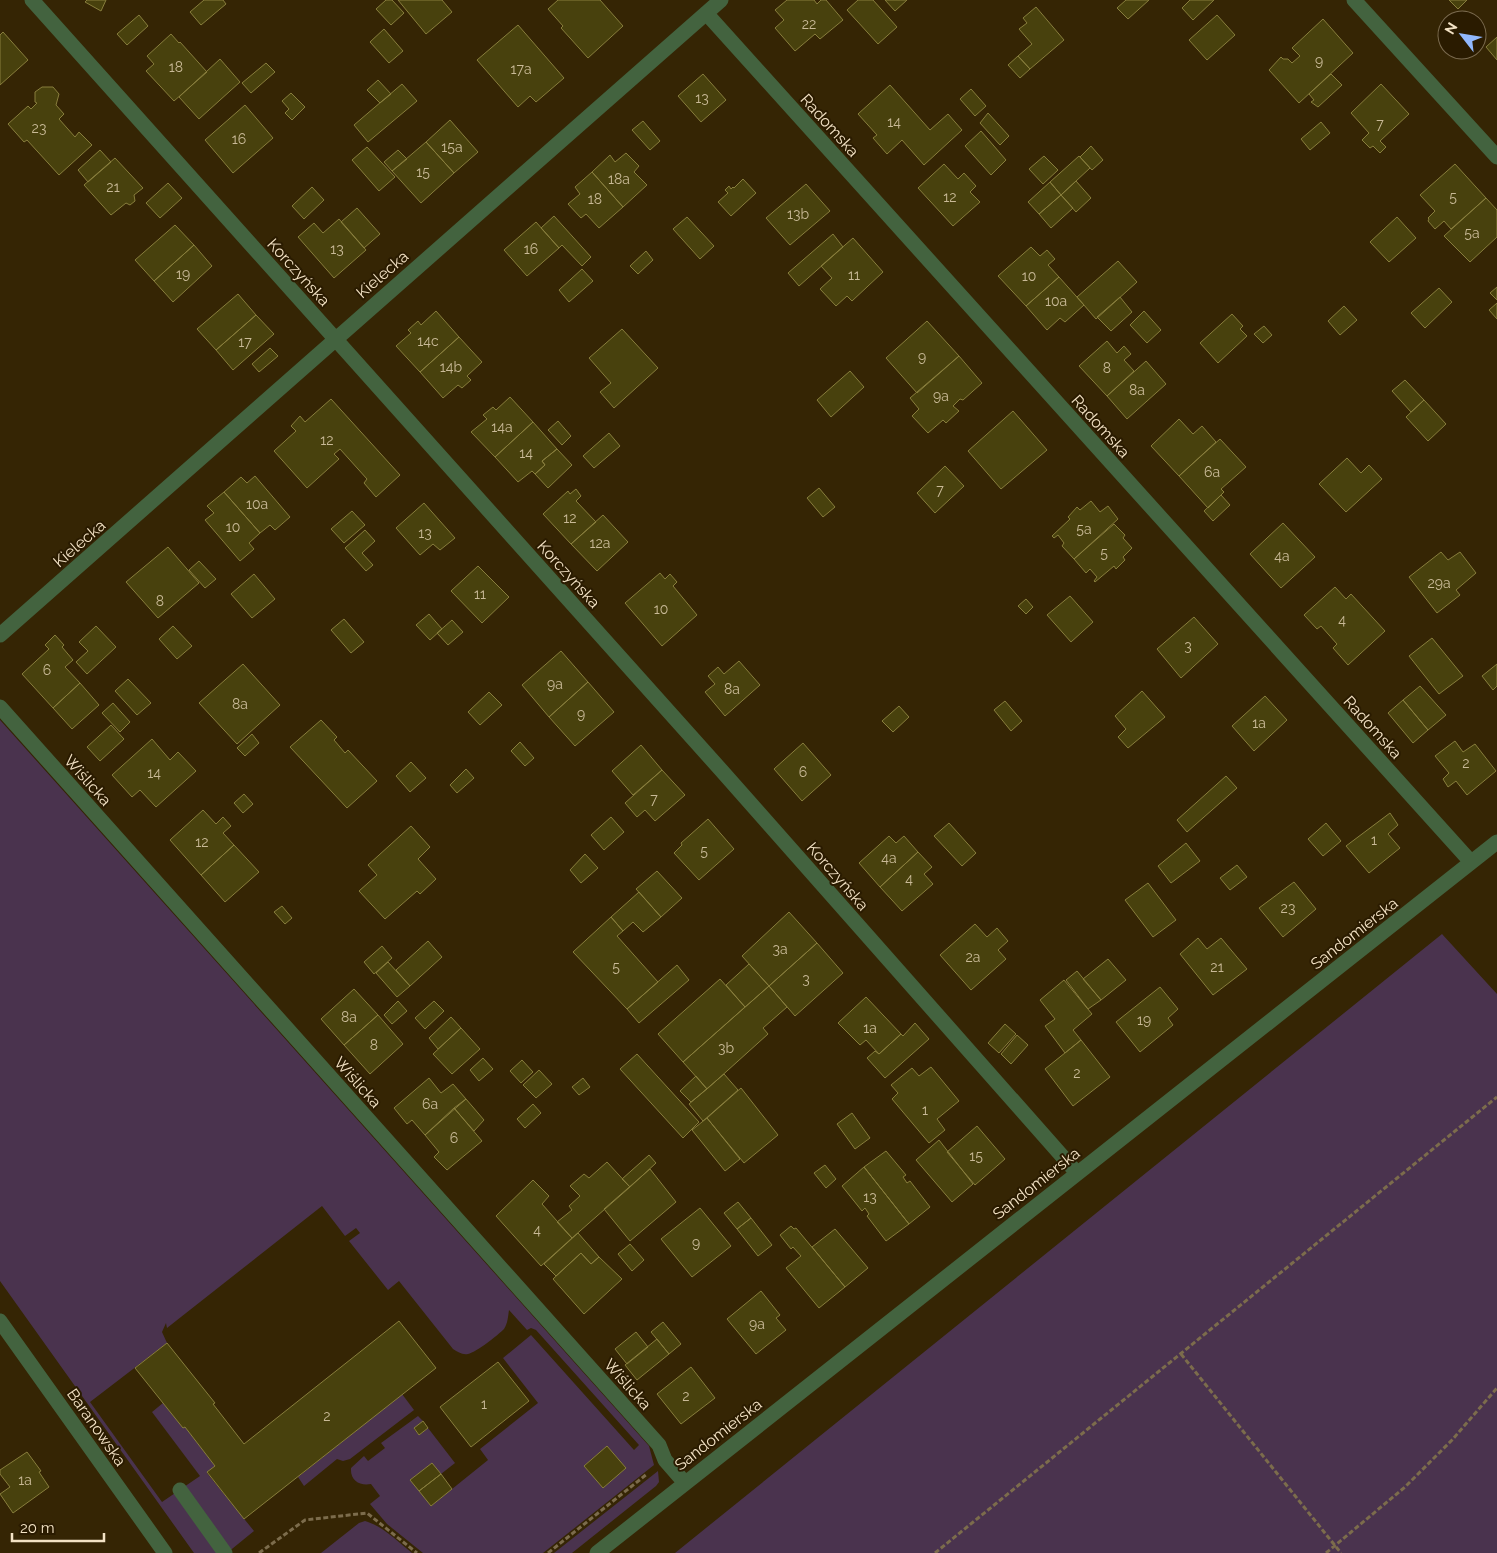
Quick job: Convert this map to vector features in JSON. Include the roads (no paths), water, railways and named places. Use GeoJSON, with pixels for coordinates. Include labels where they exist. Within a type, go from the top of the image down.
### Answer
{"type":"FeatureCollection","features":[{"type":"Feature","properties":{"kind":"street","name":"Korczyńska"},"geometry":{"type":"LineString","coordinates":[[32,0],[715,762],[1077,1173]]}},
{"type":"Feature","properties":{"kind":"street","name":"Kielecka"},"geometry":{"type":"LineString","coordinates":[[0,635],[721,0]]}},
{"type":"Feature","properties":{"kind":"street"},"geometry":{"type":"LineString","coordinates":[[1354,0],[1497,157]]}},
{"type":"Feature","properties":{"kind":"street","name":"Radomska"},"geometry":{"type":"LineString","coordinates":[[706,13],[1471,862]]}},
{"type":"Feature","properties":{"kind":"street","name":"Wiślicka"},"geometry":{"type":"LineString","coordinates":[[0,707],[659,1445],[665,1460],[685,1483]]}},
{"type":"Feature","properties":{"kind":"street","name":"Sandomierska"},"geometry":{"type":"LineString","coordinates":[[597,1553],[1497,842]]}},
{"type":"Feature","properties":{"kind":"street","name":"Baranowska"},"geometry":{"type":"LineString","coordinates":[[0,1321],[165,1553]]}},
{"type":"Feature","properties":{"kind":"street"},"geometry":{"type":"LineString","coordinates":[[180,1490],[225,1553]]}}]}
